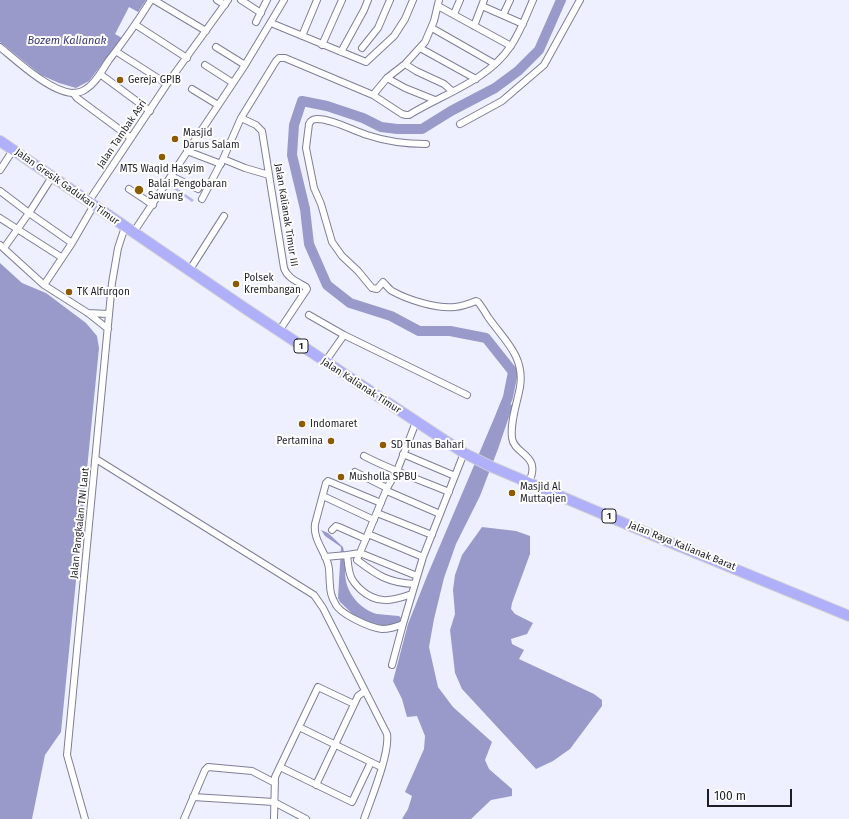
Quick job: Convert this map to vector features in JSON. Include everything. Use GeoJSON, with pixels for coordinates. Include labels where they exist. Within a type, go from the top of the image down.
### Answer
{"type":"FeatureCollection","features":[{"type":"Feature","properties":{"kind":"highway","name":"Jalan Gresik Gadukan Timur"},"geometry":{"type":"LineString","coordinates":[[0,141],[129,230]]}},
{"type":"Feature","properties":{"kind":"highway","name":"Jalan Kalianak Timur"},"geometry":{"type":"LineString","coordinates":[[129,230],[279,332],[416,422],[467,455],[492,467]]}},
{"type":"Feature","properties":{"kind":"highway","name":"Jalan Raya Kalianak Barat"},"geometry":{"type":"LineString","coordinates":[[492,467],[849,616]]}},
{"type":"Feature","properties":{"kind":"street"},"geometry":{"type":"LineString","coordinates":[[0,47],[38,78],[58,89],[73,93],[87,89],[100,74],[136,25],[152,0],[206,31]]}},
{"type":"Feature","properties":{"kind":"street"},"geometry":{"type":"LineString","coordinates":[[217,0],[226,3]]}},
{"type":"Feature","properties":{"kind":"street"},"geometry":{"type":"LineString","coordinates":[[241,0],[261,13]]}},
{"type":"Feature","properties":{"kind":"street"},"geometry":{"type":"LineString","coordinates":[[256,22],[267,0]]}},
{"type":"Feature","properties":{"kind":"street","name":"Jalan Pangkalan TNI Laut"},"geometry":{"type":"LineString","coordinates":[[85,819],[67,755],[112,283],[118,248],[129,230],[152,205],[245,65],[284,0]]}},
{"type":"Feature","properties":{"kind":"street"},"geometry":{"type":"LineString","coordinates":[[302,36],[317,0]]}},
{"type":"Feature","properties":{"kind":"street"},"geometry":{"type":"LineString","coordinates":[[322,44],[342,0]]}},
{"type":"Feature","properties":{"kind":"street"},"geometry":{"type":"LineString","coordinates":[[342,52],[368,0]]}},
{"type":"Feature","properties":{"kind":"street"},"geometry":{"type":"LineString","coordinates":[[362,48],[378,28],[390,0]]}},
{"type":"Feature","properties":{"kind":"street"},"geometry":{"type":"LineString","coordinates":[[271,23],[366,62],[394,36],[405,19],[413,0]]}},
{"type":"Feature","properties":{"kind":"street"},"geometry":{"type":"LineString","coordinates":[[454,14],[460,0]]}},
{"type":"Feature","properties":{"kind":"street"},"geometry":{"type":"LineString","coordinates":[[503,15],[510,0]]}},
{"type":"Feature","properties":{"kind":"street"},"geometry":{"type":"LineString","coordinates":[[202,199],[222,162],[241,118],[276,61],[282,58],[373,95],[406,115],[476,79],[496,64],[511,46],[523,24],[533,0]]}},
{"type":"Feature","properties":{"kind":"street"},"geometry":{"type":"LineString","coordinates":[[460,124],[502,101],[544,65],[580,0]]}},
{"type":"Feature","properties":{"kind":"street","name":"Jalan Tambak Asri"},"geometry":{"type":"LineString","coordinates":[[44,285],[72,243],[91,203],[131,138],[167,84],[226,3]]}},
{"type":"Feature","properties":{"kind":"street"},"geometry":{"type":"LineString","coordinates":[[373,95],[387,78],[405,64],[428,37],[439,3],[474,26],[511,46]]}},
{"type":"Feature","properties":{"kind":"street"},"geometry":{"type":"LineString","coordinates":[[474,26],[483,3],[503,15],[523,24]]}},
{"type":"Feature","properties":{"kind":"street"},"geometry":{"type":"LineString","coordinates":[[136,25],[187,58]]}},
{"type":"Feature","properties":{"kind":"street"},"geometry":{"type":"LineString","coordinates":[[432,28],[496,64]]}},
{"type":"Feature","properties":{"kind":"street"},"geometry":{"type":"LineString","coordinates":[[216,47],[245,65]]}},
{"type":"Feature","properties":{"kind":"street"},"geometry":{"type":"LineString","coordinates":[[420,48],[476,79]]}},
{"type":"Feature","properties":{"kind":"street"},"geometry":{"type":"LineString","coordinates":[[117,52],[167,84]]}},
{"type":"Feature","properties":{"kind":"street"},"geometry":{"type":"LineString","coordinates":[[405,64],[416,71],[444,84],[452,91]]}},
{"type":"Feature","properties":{"kind":"street"},"geometry":{"type":"LineString","coordinates":[[205,65],[233,83]]}},
{"type":"Feature","properties":{"kind":"street"},"geometry":{"type":"LineString","coordinates":[[100,74],[150,111]]}},
{"type":"Feature","properties":{"kind":"street"},"geometry":{"type":"LineString","coordinates":[[387,78],[405,88],[435,100]]}},
{"type":"Feature","properties":{"kind":"street"},"geometry":{"type":"LineString","coordinates":[[192,89],[218,106]]}},
{"type":"Feature","properties":{"kind":"street"},"geometry":{"type":"LineString","coordinates":[[73,93],[77,98],[131,138]]}},
{"type":"Feature","properties":{"kind":"street","name":"Jalan Kalianak Timur III"},"geometry":{"type":"LineString","coordinates":[[241,118],[256,125],[262,131],[284,268],[289,276],[307,289],[279,332]]}},
{"type":"Feature","properties":{"kind":"street"},"geometry":{"type":"LineString","coordinates":[[426,144],[414,144],[379,138],[331,122],[314,119],[309,124],[306,148],[314,188],[321,204],[332,242],[342,256],[358,271],[372,288],[377,289],[383,282],[391,290],[409,298],[444,307],[455,307],[476,301],[512,348],[520,365],[520,385],[512,426],[512,440],[531,463],[533,470],[529,482]]}},
{"type":"Feature","properties":{"kind":"street"},"geometry":{"type":"LineString","coordinates":[[0,170],[13,150]]}},
{"type":"Feature","properties":{"kind":"street"},"geometry":{"type":"LineString","coordinates":[[187,151],[269,175]]}},
{"type":"Feature","properties":{"kind":"street"},"geometry":{"type":"LineString","coordinates":[[171,176],[198,189]]}},
{"type":"Feature","properties":{"kind":"street"},"geometry":{"type":"LineString","coordinates":[[52,177],[18,229],[2,247],[44,285],[88,313],[108,329]]}},
{"type":"Feature","properties":{"kind":"street"},"geometry":{"type":"LineString","coordinates":[[129,189],[152,205]]}},
{"type":"Feature","properties":{"kind":"street"},"geometry":{"type":"LineString","coordinates":[[0,191],[72,243]]}},
{"type":"Feature","properties":{"kind":"street"},"geometry":{"type":"LineString","coordinates":[[189,271],[224,216]]}},
{"type":"Feature","properties":{"kind":"street"},"geometry":{"type":"LineString","coordinates":[[0,218],[62,258]]}},
{"type":"Feature","properties":{"kind":"street"},"geometry":{"type":"LineString","coordinates":[[88,313],[109,314]]}},
{"type":"Feature","properties":{"kind":"street"},"geometry":{"type":"LineString","coordinates":[[309,315],[344,335],[467,396]]}},
{"type":"Feature","properties":{"kind":"street"},"geometry":{"type":"LineString","coordinates":[[325,362],[344,335]]}},
{"type":"Feature","properties":{"kind":"street"},"geometry":{"type":"LineString","coordinates":[[415,584],[404,584],[392,581],[370,570],[357,560],[381,503],[397,471],[416,422]]}},
{"type":"Feature","properties":{"kind":"street"},"geometry":{"type":"LineString","coordinates":[[404,454],[455,476]]}},
{"type":"Feature","properties":{"kind":"street"},"geometry":{"type":"LineString","coordinates":[[392,665],[423,557],[455,476],[467,455]]}},
{"type":"Feature","properties":{"kind":"street"},"geometry":{"type":"LineString","coordinates":[[364,456],[389,469],[449,492]]}},
{"type":"Feature","properties":{"kind":"street"},"geometry":{"type":"LineString","coordinates":[[96,459],[314,595],[323,608],[387,734],[387,745],[364,819]]}},
{"type":"Feature","properties":{"kind":"street"},"geometry":{"type":"LineString","coordinates":[[355,472],[387,490],[440,514]]}},
{"type":"Feature","properties":{"kind":"street"},"geometry":{"type":"LineString","coordinates":[[381,503],[332,481],[327,481],[314,530],[315,537],[329,565],[330,587],[336,606],[365,625],[381,629],[392,628],[403,624]]}},
{"type":"Feature","properties":{"kind":"street"},"geometry":{"type":"LineString","coordinates":[[323,496],[374,520]]}},
{"type":"Feature","properties":{"kind":"street"},"geometry":{"type":"LineString","coordinates":[[377,512],[432,535]]}},
{"type":"Feature","properties":{"kind":"street"},"geometry":{"type":"LineString","coordinates":[[332,530],[336,526],[423,557]]}},
{"type":"Feature","properties":{"kind":"street"},"geometry":{"type":"LineString","coordinates":[[325,557],[360,553],[417,576]]}},
{"type":"Feature","properties":{"kind":"street"},"geometry":{"type":"LineString","coordinates":[[346,555],[350,576],[354,582],[370,597],[385,600],[412,594]]}},
{"type":"Feature","properties":{"kind":"street"},"geometry":{"type":"LineString","coordinates":[[274,819],[275,777],[318,687],[354,704]]}},
{"type":"Feature","properties":{"kind":"street"},"geometry":{"type":"LineString","coordinates":[[316,785],[358,696],[365,691]]}},
{"type":"Feature","properties":{"kind":"street"},"geometry":{"type":"LineString","coordinates":[[299,727],[381,767]]}},
{"type":"Feature","properties":{"kind":"street"},"geometry":{"type":"LineString","coordinates":[[280,767],[352,802],[371,762]]}},
{"type":"Feature","properties":{"kind":"street"},"geometry":{"type":"LineString","coordinates":[[184,819],[205,770],[208,767],[252,771],[275,783]]}},
{"type":"Feature","properties":{"kind":"street"},"geometry":{"type":"LineString","coordinates":[[193,797],[274,802],[306,819]]}},
{"type":"Feature","properties":{"kind":"shaded area"},"geometry":{"type":"Polygon","coordinates":[[[172,185],[194,200],[192,202],[171,187],[172,185]]]}},
{"type":"Feature","properties":{"kind":"water","name":"Bozem Kalianak"},"geometry":{"type":"Polygon","coordinates":[[[0,0],[146,0],[138,12],[129,7],[115,34],[122,38],[89,81],[76,88],[59,83],[41,75],[0,42],[0,0]]]}},
{"type":"Feature","properties":{"kind":"water"},"geometry":{"type":"Polygon","coordinates":[[[0,263],[22,283],[46,293],[86,323],[97,336],[99,348],[61,732],[45,755],[32,819],[0,819],[0,263]]]}},
{"type":"Feature","properties":{"kind":"water"},"geometry":{"type":"Polygon","coordinates":[[[501,402],[513,405],[480,496],[456,544],[444,578],[429,647],[438,687],[453,707],[492,742],[485,760],[489,769],[512,789],[512,796],[491,800],[471,819],[402,819],[408,809],[412,796],[405,792],[424,749],[425,736],[417,716],[407,717],[402,699],[393,681],[408,624],[501,402]]]}},
{"type":"Feature","properties":{"kind":"water"},"geometry":{"type":"Polygon","coordinates":[[[482,527],[516,531],[530,536],[530,554],[511,609],[515,614],[533,623],[527,634],[511,639],[512,644],[524,650],[519,659],[594,694],[602,700],[602,706],[570,749],[553,761],[536,769],[462,689],[455,673],[450,630],[455,614],[453,590],[455,575],[462,555],[482,527]]]}},
{"type":"Feature","properties":{"kind":"water"},"geometry":{"type":"Polygon","coordinates":[[[321,530],[328,533],[343,547],[346,581],[350,592],[357,602],[371,612],[377,614],[399,616],[401,618],[400,621],[393,626],[385,627],[361,622],[340,602],[338,598],[341,547],[325,536],[321,530]]]}},
{"type":"Feature","properties":{"kind":"waterway"},"geometry":{"type":"LineString","coordinates":[[501,415],[508,397],[513,372],[486,338],[450,331],[419,331],[391,316],[350,303],[327,285],[309,244],[305,209],[292,155],[294,125],[302,101],[327,106],[363,118],[381,127],[397,129],[422,129],[451,111],[495,88],[518,71],[539,50],[561,0]]}},
{"type":"Feature","properties":{"kind":"place","name":"Gereja GPIB"},"geometry":{"type":"Point","coordinates":[120,80]}},
{"type":"Feature","properties":{"kind":"place","name":"Masjid Darus Salam"},"geometry":{"type":"Point","coordinates":[175,139]}},
{"type":"Feature","properties":{"kind":"place","name":"MTS Waqid Hasyim"},"geometry":{"type":"Point","coordinates":[162,157]}},
{"type":"Feature","properties":{"kind":"place","name":"Balai Pengobaran Sawung"},"geometry":{"type":"Point","coordinates":[139,190]}},
{"type":"Feature","properties":{"kind":"place","name":"Polsek Krembangan"},"geometry":{"type":"Point","coordinates":[236,284]}},
{"type":"Feature","properties":{"kind":"place","name":"TK Alfurqon"},"geometry":{"type":"Point","coordinates":[69,292]}},
{"type":"Feature","properties":{"kind":"place","name":"Indomaret"},"geometry":{"type":"Point","coordinates":[302,424]}},
{"type":"Feature","properties":{"kind":"place","name":"Pertamina"},"geometry":{"type":"Point","coordinates":[331,441]}},
{"type":"Feature","properties":{"kind":"place","name":"SD Tunas Bahari"},"geometry":{"type":"Point","coordinates":[383,445]}},
{"type":"Feature","properties":{"kind":"place","name":"Musholla SPBU"},"geometry":{"type":"Point","coordinates":[341,477]}},
{"type":"Feature","properties":{"kind":"place","name":"Masjid Al Muttaqien"},"geometry":{"type":"Point","coordinates":[512,493]}}]}
